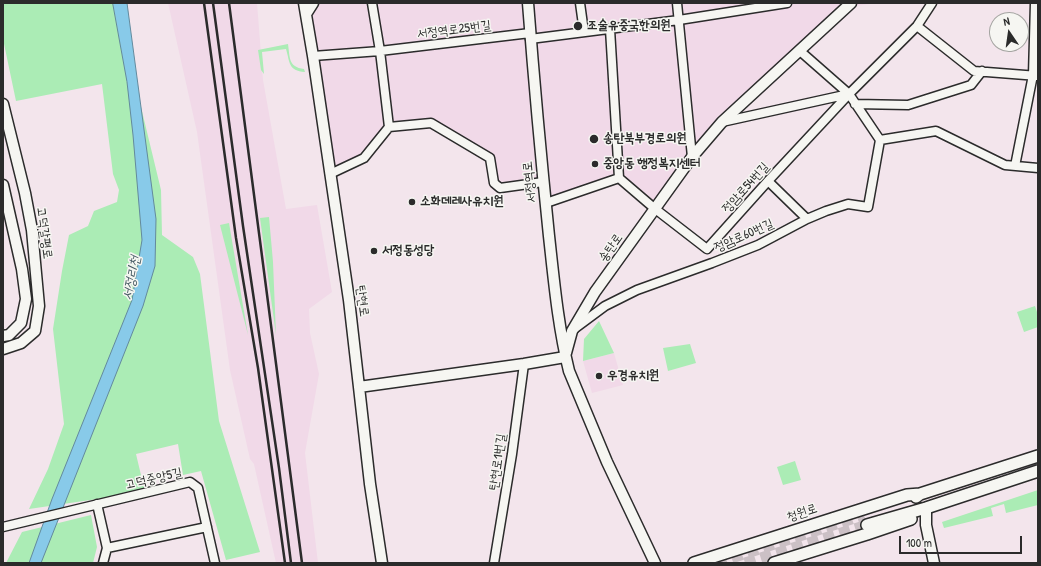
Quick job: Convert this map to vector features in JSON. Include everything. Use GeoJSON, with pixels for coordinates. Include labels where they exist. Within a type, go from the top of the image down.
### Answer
{"type":"FeatureCollection","features":[{"type":"Feature","properties":{"kind":"main road","name":"청원로"},"geometry":{"type":"LineString","coordinates":[[697,562],[907,495],[920,494],[1038,456]]}},
{"type":"Feature","properties":{"kind":"main road","name":"청원로"},"geometry":{"type":"LineString","coordinates":[[920,494],[912,500],[866,520],[926,508],[1038,471]]}},
{"type":"Feature","properties":{"kind":"main road","name":"청원로"},"geometry":{"type":"LineString","coordinates":[[774,563],[919,516],[926,508]]}},
{"type":"Feature","properties":{"kind":"street","name":"탄현로"},"geometry":{"type":"LineString","coordinates":[[304,3],[349,300],[370,484],[382,563]]}},
{"type":"Feature","properties":{"kind":"street"},"geometry":{"type":"LineString","coordinates":[[306,14],[313,3]]}},
{"type":"Feature","properties":{"kind":"street"},"geometry":{"type":"LineString","coordinates":[[330,174],[364,158],[389,127],[380,51],[372,3]]}},
{"type":"Feature","properties":{"kind":"street","name":"서정역로"},"geometry":{"type":"LineString","coordinates":[[528,3],[543,182],[557,306],[565,357]]}},
{"type":"Feature","properties":{"kind":"street"},"geometry":{"type":"LineString","coordinates":[[580,3],[584,32]]}},
{"type":"Feature","properties":{"kind":"street"},"geometry":{"type":"LineString","coordinates":[[677,3],[692,157]]}},
{"type":"Feature","properties":{"kind":"street","name":"서정역로25번길"},"geometry":{"type":"LineString","coordinates":[[313,56],[584,32],[679,20],[787,3]]}},
{"type":"Feature","properties":{"kind":"street","name":"정암로54번길"},"geometry":{"type":"LineString","coordinates":[[654,208],[707,249],[849,94],[917,26],[932,3]]}},
{"type":"Feature","properties":{"kind":"street"},"geometry":{"type":"LineString","coordinates":[[1015,166],[1036,76],[1035,3]]}},
{"type":"Feature","properties":{"kind":"street","name":"송탄로"},"geometry":{"type":"LineString","coordinates":[[565,357],[572,331],[595,292],[692,157],[722,122],[800,51],[846,4]]}},
{"type":"Feature","properties":{"kind":"street"},"geometry":{"type":"LineString","coordinates":[[917,26],[974,71],[1036,76]]}},
{"type":"Feature","properties":{"kind":"street"},"geometry":{"type":"LineString","coordinates":[[610,28],[619,178],[654,208]]}},
{"type":"Feature","properties":{"kind":"street"},"geometry":{"type":"LineString","coordinates":[[800,51],[849,94],[880,140],[936,131],[1005,165],[1038,168]]}},
{"type":"Feature","properties":{"kind":"street"},"geometry":{"type":"LineString","coordinates":[[855,104],[908,105],[970,86],[982,71]]}},
{"type":"Feature","properties":{"kind":"street"},"geometry":{"type":"LineString","coordinates":[[722,122],[849,94]]}},
{"type":"Feature","properties":{"kind":"street","name":"고덕갈평로"},"geometry":{"type":"LineString","coordinates":[[3,104],[25,193],[32,230],[39,306],[35,331],[21,343],[3,349]]}},
{"type":"Feature","properties":{"kind":"street"},"geometry":{"type":"LineString","coordinates":[[389,127],[431,123],[490,158],[494,184],[500,188],[543,182]]}},
{"type":"Feature","properties":{"kind":"street","name":"정암로60번길"},"geometry":{"type":"LineString","coordinates":[[572,331],[605,306],[638,290],[712,264],[758,245],[806,219],[848,204],[868,207],[880,140]]}},
{"type":"Feature","properties":{"kind":"street"},"geometry":{"type":"LineString","coordinates":[[546,203],[619,178]]}},
{"type":"Feature","properties":{"kind":"street"},"geometry":{"type":"LineString","coordinates":[[768,181],[806,219]]}},
{"type":"Feature","properties":{"kind":"street"},"geometry":{"type":"LineString","coordinates":[[3,185],[22,269],[26,299],[21,323],[9,334],[3,336]]}},
{"type":"Feature","properties":{"kind":"street"},"geometry":{"type":"LineString","coordinates":[[359,387],[565,357],[569,371],[605,457],[655,563]]}},
{"type":"Feature","properties":{"kind":"street","name":"탄현로1번길"},"geometry":{"type":"LineString","coordinates":[[494,563],[512,454],[524,364]]}},
{"type":"Feature","properties":{"kind":"street","name":"고덕중앙5길"},"geometry":{"type":"LineString","coordinates":[[97,504],[190,482],[198,488],[215,563]]}},
{"type":"Feature","properties":{"kind":"street"},"geometry":{"type":"LineString","coordinates":[[3,527],[30,519],[97,504],[107,548],[103,563]]}},
{"type":"Feature","properties":{"kind":"street"},"geometry":{"type":"LineString","coordinates":[[926,508],[926,525],[933,562]]}},
{"type":"Feature","properties":{"kind":"street"},"geometry":{"type":"LineString","coordinates":[[107,548],[208,527]]}},
{"type":"Feature","properties":{"kind":"shaded area"},"geometry":{"type":"Polygon","coordinates":[[[168,3],[257,3],[263,80],[286,209],[317,205],[332,292],[309,309],[310,333],[319,374],[305,453],[318,563],[276,563],[254,464],[250,459],[230,370],[197,132],[168,3]]]}},
{"type":"Feature","properties":{"kind":"shaded area"},"geometry":{"type":"Polygon","coordinates":[[[307,3],[878,3],[847,7],[722,122],[654,208],[619,178],[546,203],[543,182],[500,188],[490,158],[431,123],[389,127],[364,158],[330,174],[307,3]]]}},
{"type":"Feature","properties":{"kind":"shaded area"},"geometry":{"type":"Polygon","coordinates":[[[614,353],[623,385],[592,393],[583,361],[614,353]]]}},
{"type":"Feature","properties":{"kind":"green space"},"geometry":{"type":"Polygon","coordinates":[[[3,3],[120,3],[134,78],[161,190],[162,235],[193,257],[200,274],[219,421],[260,552],[226,560],[201,471],[183,475],[178,444],[136,454],[145,492],[29,509],[48,469],[64,424],[53,329],[69,235],[88,226],[94,211],[117,202],[119,190],[113,174],[102,84],[16,101],[3,39],[3,3]]]}},
{"type":"Feature","properties":{"kind":"green space"},"geometry":{"type":"Polygon","coordinates":[[[288,44],[292,64],[304,69],[305,72],[295,70],[293,68],[289,62],[286,49],[262,52],[264,74],[261,70],[258,50],[288,44]]]}},
{"type":"Feature","properties":{"kind":"green space"},"geometry":{"type":"Polygon","coordinates":[[[269,217],[273,262],[276,335],[260,218],[269,217]]]}},
{"type":"Feature","properties":{"kind":"green space"},"geometry":{"type":"Polygon","coordinates":[[[229,223],[248,335],[220,225],[229,223]]]}},
{"type":"Feature","properties":{"kind":"green space"},"geometry":{"type":"Polygon","coordinates":[[[1035,306],[1038,315],[1038,327],[1024,332],[1017,312],[1035,306]]]}},
{"type":"Feature","properties":{"kind":"green space"},"geometry":{"type":"Polygon","coordinates":[[[599,321],[614,353],[583,361],[584,339],[599,321]]]}},
{"type":"Feature","properties":{"kind":"green space"},"geometry":{"type":"Polygon","coordinates":[[[690,344],[696,363],[668,371],[663,348],[690,344]]]}},
{"type":"Feature","properties":{"kind":"green space"},"geometry":{"type":"Polygon","coordinates":[[[795,461],[801,480],[783,485],[777,467],[795,461]]]}},
{"type":"Feature","properties":{"kind":"green space"},"geometry":{"type":"Polygon","coordinates":[[[1038,490],[1038,505],[1006,513],[1004,504],[991,508],[993,516],[944,528],[942,522],[1038,490]]]}},
{"type":"Feature","properties":{"kind":"green space"},"geometry":{"type":"Polygon","coordinates":[[[91,515],[97,547],[93,563],[6,563],[22,532],[91,515]]]}},
{"type":"Feature","properties":{"kind":"water"},"geometry":{"type":"Polygon","coordinates":[[[113,3],[127,3],[156,219],[155,266],[143,306],[41,563],[29,563],[52,499],[132,300],[142,240],[127,82],[113,3]]]}},
{"type":"Feature","properties":{"kind":"tunnel"},"geometry":{"type":"LineString","coordinates":[[716,563],[864,515]]}},
{"type":"Feature","properties":{"kind":"tunnel"},"geometry":{"type":"LineString","coordinates":[[745,563],[867,525]]}},
{"type":"Feature","properties":{"kind":"railway"},"geometry":{"type":"LineString","coordinates":[[204,3],[236,238],[258,368],[285,563]]}},
{"type":"Feature","properties":{"kind":"railway"},"geometry":{"type":"LineString","coordinates":[[213,3],[243,226],[279,468],[291,563]]}},
{"type":"Feature","properties":{"kind":"railway"},"geometry":{"type":"LineString","coordinates":[[229,3],[302,563]]}},
{"type":"Feature","properties":{"kind":"place","name":"조술유중국한의원"},"geometry":{"type":"Point","coordinates":[578,26]}},
{"type":"Feature","properties":{"kind":"place","name":"송탄북부경로의원"},"geometry":{"type":"Point","coordinates":[594,139]}},
{"type":"Feature","properties":{"kind":"place","name":"중앙동 행정복지센터"},"geometry":{"type":"Point","coordinates":[595,164]}},
{"type":"Feature","properties":{"kind":"place","name":"소화데레사유치원"},"geometry":{"type":"Point","coordinates":[412,202]}},
{"type":"Feature","properties":{"kind":"place","name":"서정동성당"},"geometry":{"type":"Point","coordinates":[374,251]}},
{"type":"Feature","properties":{"kind":"place","name":"우경유치원"},"geometry":{"type":"Point","coordinates":[599,376]}},
{"type":"Feature","properties":{"kind":"water label","name":"서정리천"},"geometry":{"type":"Point","coordinates":[132,278]}}]}
